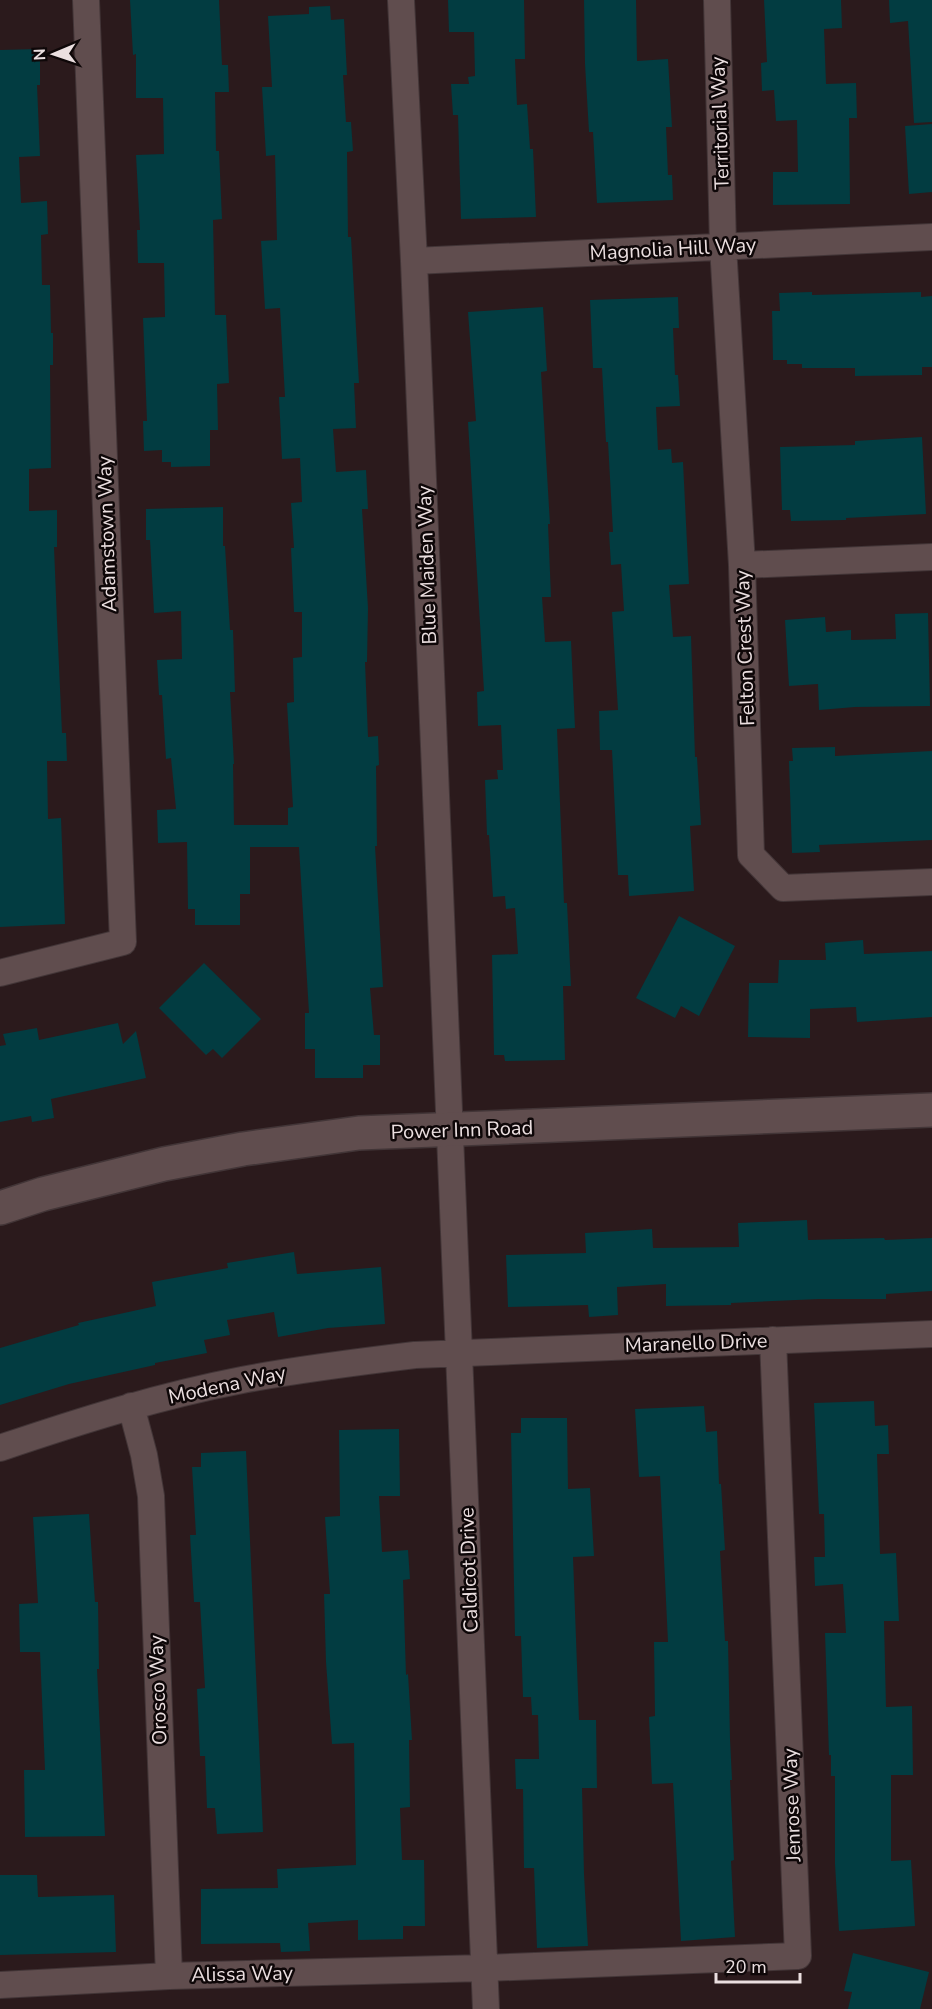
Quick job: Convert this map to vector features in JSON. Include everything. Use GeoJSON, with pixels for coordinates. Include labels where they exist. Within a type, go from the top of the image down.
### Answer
{"type":"FeatureCollection","features":[{"type":"Feature","properties":{"kind":"main road","name":"Power Inn Road"},"geometry":{"type":"LineString","coordinates":[[0,1208],[43,1194],[164,1164],[243,1149],[359,1133],[932,1110]]}},
{"type":"Feature","properties":{"kind":"street","name":"Adamstown Way"},"geometry":{"type":"LineString","coordinates":[[0,973],[123,942],[86,0]]}},
{"type":"Feature","properties":{"kind":"street","name":"Blue Maiden Way"},"geometry":{"type":"LineString","coordinates":[[401,0],[450,1131]]}},
{"type":"Feature","properties":{"kind":"street","name":"Territorial Way"},"geometry":{"type":"LineString","coordinates":[[717,0],[723,246]]}},
{"type":"Feature","properties":{"kind":"street","name":"Magnolia Hill Way"},"geometry":{"type":"LineString","coordinates":[[414,261],[932,237]]}},
{"type":"Feature","properties":{"kind":"street","name":"Felton Crest Way"},"geometry":{"type":"LineString","coordinates":[[723,246],[742,565],[751,855],[783,888],[932,882]]}},
{"type":"Feature","properties":{"kind":"street"},"geometry":{"type":"LineString","coordinates":[[742,565],[932,557]]}},
{"type":"Feature","properties":{"kind":"street","name":"Caldicot Drive"},"geometry":{"type":"LineString","coordinates":[[450,1131],[486,2009]]}},
{"type":"Feature","properties":{"kind":"street","name":"Maranello Drive"},"geometry":{"type":"LineString","coordinates":[[460,1353],[932,1334]]}},
{"type":"Feature","properties":{"kind":"street","name":"Jenrose Way"},"geometry":{"type":"LineString","coordinates":[[485,1968],[798,1956],[773,1340]]}},
{"type":"Feature","properties":{"kind":"street","name":"Modena Way"},"geometry":{"type":"LineString","coordinates":[[0,1448],[92,1417],[241,1380],[331,1365],[415,1355],[460,1353]]}},
{"type":"Feature","properties":{"kind":"street","name":"Orosco Way"},"geometry":{"type":"LineString","coordinates":[[131,1406],[144,1455],[151,1496],[169,1976]]}},
{"type":"Feature","properties":{"kind":"street","name":"Alissa Way"},"geometry":{"type":"LineString","coordinates":[[0,1985],[169,1976],[485,1968]]}},
{"type":"Feature","properties":{"kind":"building"},"geometry":{"type":"Polygon","coordinates":[[[130,0],[219,0],[222,65],[228,65],[229,92],[215,92],[216,151],[219,151],[222,219],[213,220],[215,315],[226,315],[229,383],[217,384],[218,430],[210,430],[210,466],[171,467],[171,462],[162,462],[162,450],[144,451],[143,421],[147,421],[143,318],[165,317],[164,263],[138,263],[137,230],[140,230],[136,155],[164,154],[163,98],[136,98],[136,54],[133,55],[130,0]]]}},
{"type":"Feature","properties":{"kind":"building"},"geometry":{"type":"Polygon","coordinates":[[[448,0],[524,0],[525,59],[515,59],[517,105],[527,104],[530,149],[533,149],[536,217],[461,219],[458,115],[453,115],[451,84],[469,84],[468,77],[475,76],[474,32],[449,32],[448,0]]]}},
{"type":"Feature","properties":{"kind":"building"},"geometry":{"type":"Polygon","coordinates":[[[584,0],[636,0],[637,61],[668,59],[672,127],[666,127],[668,175],[672,175],[673,200],[597,203],[593,132],[589,132],[584,0]]]}},
{"type":"Feature","properties":{"kind":"building"},"geometry":{"type":"Polygon","coordinates":[[[764,0],[841,0],[842,28],[824,29],[826,84],[856,83],[857,118],[849,118],[850,204],[773,205],[773,172],[798,172],[797,120],[776,121],[774,90],[762,91],[761,63],[767,62],[764,0]]]}},
{"type":"Feature","properties":{"kind":"building"},"geometry":{"type":"Polygon","coordinates":[[[889,0],[932,0],[932,122],[914,123],[908,21],[890,23],[889,0]]]}},
{"type":"Feature","properties":{"kind":"building"},"geometry":{"type":"Polygon","coordinates":[[[330,6],[331,20],[344,19],[347,75],[343,75],[346,122],[351,122],[353,151],[347,152],[348,237],[351,237],[359,383],[354,383],[356,428],[333,429],[336,472],[366,470],[368,509],[362,509],[368,608],[367,662],[365,662],[368,737],[378,736],[379,765],[376,766],[377,846],[375,846],[383,987],[370,988],[374,1035],[380,1035],[380,1065],[363,1065],[363,1078],[315,1078],[315,1049],[305,1049],[305,1013],[309,1013],[299,847],[250,847],[250,894],[240,894],[240,925],[195,925],[195,909],[188,909],[187,842],[158,843],[157,810],[176,809],[171,758],[166,759],[162,695],[159,695],[157,660],[182,659],[181,611],[154,613],[150,540],[146,540],[146,509],[223,507],[223,546],[225,546],[230,630],[233,630],[235,692],[230,692],[234,764],[234,825],[288,825],[288,808],[293,807],[287,703],[294,702],[293,658],[302,657],[302,612],[294,612],[291,503],[302,502],[300,458],[282,459],[279,397],[285,397],[280,308],[265,309],[261,241],[277,240],[275,155],[266,156],[262,87],[272,87],[268,16],[309,14],[309,7],[330,6]]]}},
{"type":"Feature","properties":{"kind":"building"},"geometry":{"type":"Polygon","coordinates":[[[40,49],[40,85],[37,85],[40,156],[19,157],[21,203],[47,201],[48,234],[41,235],[42,285],[50,285],[51,333],[53,333],[53,365],[50,365],[51,468],[29,469],[29,511],[57,510],[57,547],[54,547],[62,733],[66,733],[67,761],[47,761],[48,819],[61,818],[65,924],[0,927],[0,50],[40,49]]]}},
{"type":"Feature","properties":{"kind":"building"},"geometry":{"type":"Polygon","coordinates":[[[932,124],[932,192],[909,194],[905,126],[932,124]]]}},
{"type":"Feature","properties":{"kind":"building"},"geometry":{"type":"Polygon","coordinates":[[[812,292],[812,295],[921,292],[921,297],[932,296],[932,367],[922,367],[922,375],[855,376],[855,368],[802,368],[802,364],[787,364],[787,360],[773,360],[772,311],[780,311],[779,293],[812,292]]]}},
{"type":"Feature","properties":{"kind":"building"},"geometry":{"type":"Polygon","coordinates":[[[678,297],[679,328],[673,328],[675,375],[678,375],[680,406],[656,407],[658,450],[671,449],[672,463],[683,462],[689,584],[669,585],[673,637],[691,636],[695,757],[697,757],[701,825],[690,826],[694,891],[629,896],[628,875],[618,875],[612,750],[600,750],[599,711],[618,710],[612,612],[624,611],[621,564],[611,565],[609,532],[613,532],[608,442],[606,442],[602,368],[593,368],[590,300],[678,297]]]}},
{"type":"Feature","properties":{"kind":"building"},"geometry":{"type":"Polygon","coordinates":[[[543,307],[547,371],[541,372],[550,524],[548,524],[551,597],[542,597],[545,642],[571,641],[575,728],[557,729],[564,903],[567,903],[571,986],[563,986],[565,1060],[505,1061],[504,1055],[494,1055],[492,955],[518,954],[515,908],[506,909],[505,896],[493,897],[489,835],[487,835],[485,780],[498,779],[497,770],[503,770],[501,725],[478,726],[477,692],[484,691],[468,422],[476,421],[468,312],[543,307]]]}},
{"type":"Feature","properties":{"kind":"building"},"geometry":{"type":"Polygon","coordinates":[[[922,437],[926,514],[846,518],[846,520],[791,521],[790,510],[782,510],[780,447],[855,445],[855,441],[922,437]]]}},
{"type":"Feature","properties":{"kind":"building"},"geometry":{"type":"Polygon","coordinates":[[[928,613],[930,706],[819,710],[818,684],[789,686],[785,620],[825,617],[826,632],[851,630],[851,640],[896,639],[895,614],[928,613]]]}},
{"type":"Feature","properties":{"kind":"building"},"geometry":{"type":"Polygon","coordinates":[[[835,747],[835,756],[932,751],[932,840],[819,845],[820,852],[792,853],[789,761],[793,761],[792,748],[835,747]]]}},
{"type":"Feature","properties":{"kind":"building"},"geometry":{"type":"Polygon","coordinates":[[[679,916],[735,946],[699,1016],[681,1006],[675,1018],[636,998],[679,916]]]}},
{"type":"Feature","properties":{"kind":"building"},"geometry":{"type":"Polygon","coordinates":[[[863,940],[864,954],[932,951],[932,1017],[857,1022],[856,1007],[810,1009],[810,1038],[748,1037],[749,983],[778,983],[779,960],[826,960],[825,943],[863,940]]]}},
{"type":"Feature","properties":{"kind":"building"},"geometry":{"type":"Polygon","coordinates":[[[204,963],[261,1019],[222,1058],[213,1049],[206,1055],[159,1008],[204,963]]]}},
{"type":"Feature","properties":{"kind":"building"},"geometry":{"type":"Polygon","coordinates":[[[118,1023],[123,1044],[136,1031],[146,1078],[51,1099],[54,1118],[32,1122],[31,1116],[0,1122],[0,1046],[6,1045],[3,1034],[37,1028],[39,1040],[118,1023]]]}},
{"type":"Feature","properties":{"kind":"building"},"geometry":{"type":"Polygon","coordinates":[[[807,1220],[808,1240],[932,1238],[932,1291],[886,1294],[886,1299],[819,1299],[731,1303],[731,1305],[666,1306],[666,1284],[617,1287],[618,1315],[589,1317],[588,1305],[508,1307],[506,1255],[586,1253],[585,1233],[652,1229],[653,1248],[739,1247],[738,1223],[807,1220]]]}},
{"type":"Feature","properties":{"kind":"building"},"geometry":{"type":"Polygon","coordinates":[[[294,1252],[297,1274],[381,1267],[385,1324],[328,1328],[278,1337],[274,1312],[227,1320],[230,1335],[204,1340],[207,1353],[69,1384],[0,1405],[0,1348],[79,1325],[78,1323],[156,1306],[152,1282],[228,1268],[227,1263],[294,1252]]]}},
{"type":"Feature","properties":{"kind":"building"},"geometry":{"type":"Polygon","coordinates":[[[874,1401],[875,1426],[888,1425],[889,1454],[877,1454],[880,1554],[896,1553],[899,1621],[884,1621],[886,1707],[912,1706],[913,1775],[891,1775],[891,1861],[911,1860],[915,1926],[839,1931],[835,1864],[835,1776],[831,1776],[831,1755],[829,1755],[825,1633],[846,1633],[843,1584],[815,1586],[814,1557],[825,1557],[824,1514],[819,1514],[814,1403],[874,1401]]]}},
{"type":"Feature","properties":{"kind":"building"},"geometry":{"type":"Polygon","coordinates":[[[704,1406],[706,1432],[717,1431],[725,1550],[720,1551],[725,1641],[728,1641],[732,1780],[730,1780],[734,1860],[731,1861],[735,1937],[681,1941],[673,1783],[652,1784],[649,1717],[655,1716],[654,1642],[668,1642],[660,1476],[639,1477],[635,1409],[704,1406]]]}},
{"type":"Feature","properties":{"kind":"building"},"geometry":{"type":"Polygon","coordinates":[[[521,1418],[567,1418],[568,1489],[590,1488],[594,1556],[573,1557],[579,1720],[596,1720],[597,1788],[582,1788],[588,1946],[537,1948],[534,1868],[524,1868],[523,1789],[516,1789],[515,1759],[539,1759],[538,1715],[532,1715],[531,1697],[523,1697],[521,1636],[515,1636],[511,1433],[521,1433],[521,1418]]]}},
{"type":"Feature","properties":{"kind":"building"},"geometry":{"type":"Polygon","coordinates":[[[399,1429],[400,1496],[379,1496],[382,1552],[408,1550],[410,1579],[403,1580],[406,1675],[408,1674],[412,1740],[409,1740],[410,1807],[400,1808],[402,1860],[424,1860],[425,1926],[403,1926],[403,1939],[358,1940],[358,1920],[308,1923],[310,1951],[281,1952],[280,1943],[201,1944],[201,1889],[278,1888],[277,1869],[356,1865],[354,1743],[332,1744],[326,1662],[324,1594],[330,1594],[325,1517],[340,1516],[339,1430],[399,1429]]]}},
{"type":"Feature","properties":{"kind":"building"},"geometry":{"type":"Polygon","coordinates":[[[246,1451],[263,1832],[217,1834],[215,1808],[207,1808],[205,1756],[200,1756],[197,1689],[205,1688],[200,1602],[194,1602],[190,1535],[196,1535],[192,1467],[201,1467],[201,1453],[246,1451]]]}},
{"type":"Feature","properties":{"kind":"building"},"geometry":{"type":"Polygon","coordinates":[[[89,1514],[95,1602],[98,1602],[99,1669],[97,1669],[105,1836],[25,1837],[24,1770],[45,1770],[40,1652],[20,1652],[19,1604],[38,1603],[33,1517],[89,1514]]]}},
{"type":"Feature","properties":{"kind":"building"},"geometry":{"type":"Polygon","coordinates":[[[0,1875],[37,1875],[38,1897],[114,1895],[116,1952],[0,1955],[0,1875]]]}},
{"type":"Feature","properties":{"kind":"building"},"geometry":{"type":"Polygon","coordinates":[[[853,1953],[929,1972],[920,2009],[848,2009],[852,1992],[844,1991],[853,1953]]]}}]}
